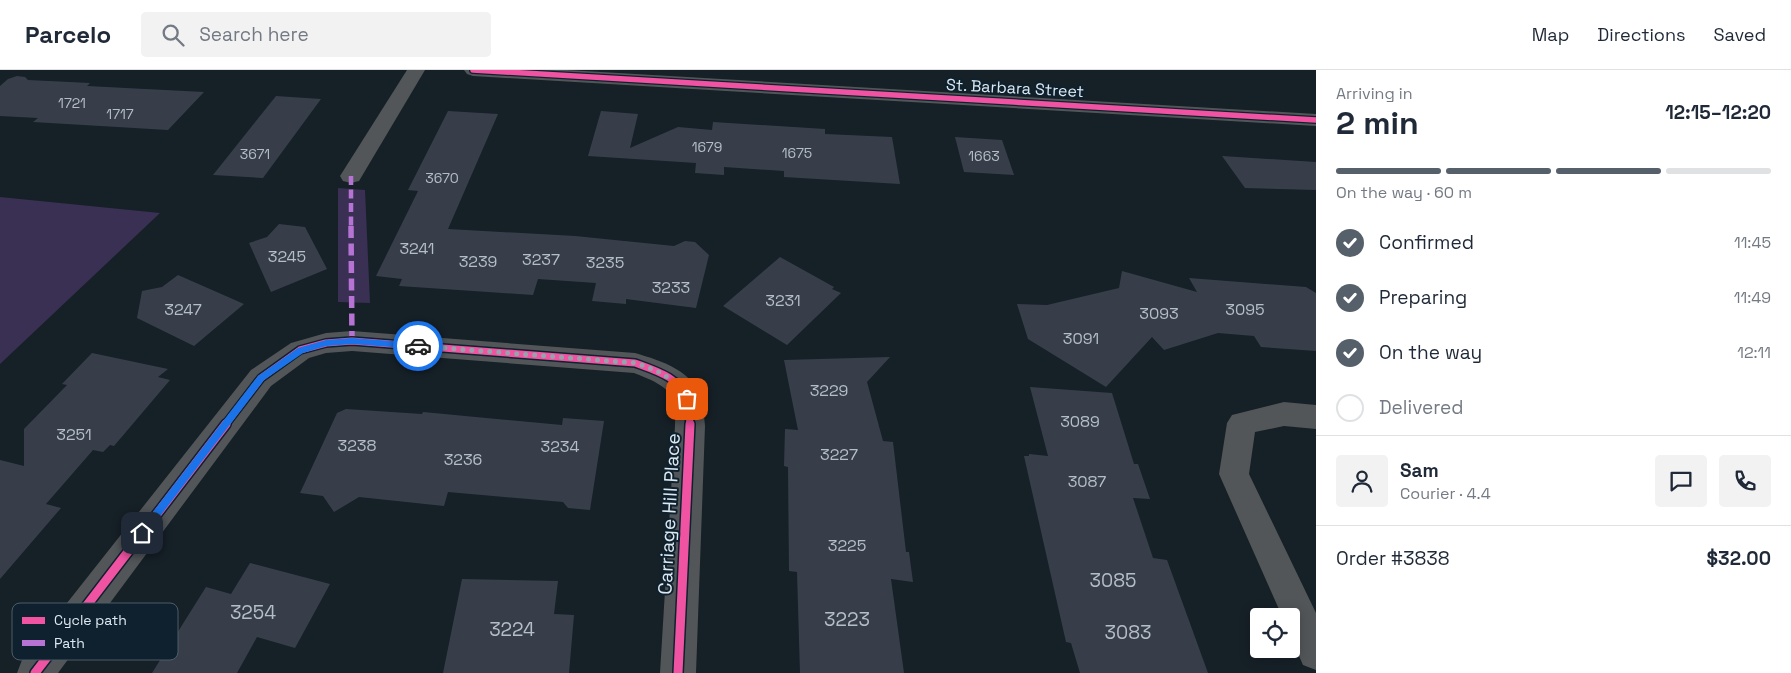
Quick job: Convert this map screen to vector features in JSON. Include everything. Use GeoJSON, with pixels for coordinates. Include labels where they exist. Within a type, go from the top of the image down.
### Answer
{"type":"FeatureCollection","features":[{"type":"Feature","properties":{"kind":"street"},"geometry":{"type":"LineString","coordinates":[[351,176],[416,70]]}},
{"type":"Feature","properties":{"kind":"street","name":"St. Barbara Street"},"geometry":{"type":"LineString","coordinates":[[473,70],[1316,120]]}},
{"type":"Feature","properties":{"kind":"street","name":"Carriage Hill Place"},"geometry":{"type":"LineString","coordinates":[[88,603],[261,378],[300,350],[326,343],[352,341],[636,363],[662,372],[676,383],[687,399],[690,426],[678,673]]}},
{"type":"Feature","properties":{"kind":"street"},"geometry":{"type":"LineString","coordinates":[[1316,417],[1284,414],[1242,423],[1234,474],[1316,652]]}},
{"type":"Feature","properties":{"kind":"street","name":"Carriage Hill Place"},"geometry":{"type":"LineString","coordinates":[[34,673],[44,660]]}},
{"type":"Feature","properties":{"kind":"shaded area"},"geometry":{"type":"Polygon","coordinates":[[[338,188],[365,190],[370,303],[338,302],[338,188]]]}},
{"type":"Feature","properties":{"kind":"shaded area"},"geometry":{"type":"Polygon","coordinates":[[[0,197],[160,213],[0,364],[0,197]]]}},
{"type":"Feature","properties":{"kind":"building"},"geometry":{"type":"Polygon","coordinates":[[[17,76],[25,77],[28,80],[90,83],[87,86],[204,92],[168,130],[33,122],[38,118],[0,116],[0,86],[8,79],[17,76]]]}},
{"type":"Feature","properties":{"kind":"building"},"geometry":{"type":"Polygon","coordinates":[[[276,96],[321,99],[263,178],[213,175],[276,96]]]}},
{"type":"Feature","properties":{"kind":"building"},"geometry":{"type":"Polygon","coordinates":[[[448,111],[498,114],[448,229],[575,236],[674,246],[685,241],[695,242],[709,255],[696,308],[626,299],[626,304],[592,301],[596,283],[538,279],[533,295],[399,286],[402,279],[376,276],[418,191],[408,190],[448,111]]]}},
{"type":"Feature","properties":{"kind":"building"},"geometry":{"type":"Polygon","coordinates":[[[601,111],[638,114],[630,148],[678,127],[712,130],[713,122],[825,129],[825,134],[892,137],[900,184],[784,177],[784,171],[724,167],[724,175],[695,173],[696,163],[588,156],[601,111]]]}},
{"type":"Feature","properties":{"kind":"building"},"geometry":{"type":"Polygon","coordinates":[[[955,137],[1002,140],[1014,175],[964,172],[955,137]]]}},
{"type":"Feature","properties":{"kind":"building"},"geometry":{"type":"Polygon","coordinates":[[[1222,156],[1316,162],[1316,190],[1245,188],[1222,156]]]}},
{"type":"Feature","properties":{"kind":"building"},"geometry":{"type":"Polygon","coordinates":[[[279,224],[305,227],[327,269],[271,292],[249,243],[267,237],[279,224]]]}},
{"type":"Feature","properties":{"kind":"building"},"geometry":{"type":"Polygon","coordinates":[[[780,257],[834,287],[832,289],[841,293],[787,345],[723,306],[780,257]]]}},
{"type":"Feature","properties":{"kind":"building"},"geometry":{"type":"Polygon","coordinates":[[[1122,271],[1197,292],[1189,278],[1306,287],[1316,293],[1316,351],[1261,347],[1254,336],[1218,333],[1164,350],[1152,337],[1106,387],[1028,339],[1017,304],[1047,305],[1119,288],[1122,271]]]}},
{"type":"Feature","properties":{"kind":"building"},"geometry":{"type":"Polygon","coordinates":[[[178,275],[244,304],[194,346],[137,318],[142,291],[162,287],[178,275]]]}},
{"type":"Feature","properties":{"kind":"building"},"geometry":{"type":"Polygon","coordinates":[[[92,353],[168,369],[158,377],[170,380],[114,446],[110,445],[103,452],[93,450],[46,504],[61,508],[0,579],[0,460],[24,466],[24,429],[67,385],[62,384],[92,353]]]}},
{"type":"Feature","properties":{"kind":"building"},"geometry":{"type":"Polygon","coordinates":[[[890,357],[867,382],[883,441],[893,442],[906,552],[909,552],[913,582],[891,579],[904,673],[800,673],[797,572],[789,571],[788,467],[784,466],[785,429],[798,430],[784,360],[890,357]]]}},
{"type":"Feature","properties":{"kind":"building"},"geometry":{"type":"Polygon","coordinates":[[[1030,387],[1112,393],[1134,464],[1138,464],[1150,499],[1133,498],[1153,558],[1167,560],[1208,673],[1080,673],[1071,643],[1066,642],[1024,456],[1029,456],[1029,454],[1048,456],[1030,387]]]}},
{"type":"Feature","properties":{"kind":"building"},"geometry":{"type":"Polygon","coordinates":[[[346,409],[422,414],[423,412],[562,425],[563,418],[604,421],[590,510],[568,508],[563,502],[448,492],[444,506],[359,497],[334,512],[323,496],[300,493],[337,413],[346,409]]]}},
{"type":"Feature","properties":{"kind":"building"},"geometry":{"type":"Polygon","coordinates":[[[250,563],[330,584],[295,648],[257,637],[237,673],[152,673],[160,660],[178,660],[178,632],[206,587],[231,594],[250,563]]]}},
{"type":"Feature","properties":{"kind":"building"},"geometry":{"type":"Polygon","coordinates":[[[462,579],[558,581],[554,614],[574,615],[569,673],[443,673],[462,579]]]}},
{"type":"Feature","properties":{"kind":"marked path"},"geometry":{"type":"LineString","coordinates":[[351,176],[352,341]]}},
{"type":"Feature","properties":{"kind":"cycle path"},"geometry":{"type":"LineString","coordinates":[[473,70],[1316,120]]}},
{"type":"Feature","properties":{"kind":"cycle path"},"geometry":{"type":"LineString","coordinates":[[89,603],[261,378],[300,350],[326,343],[352,341],[635,363],[665,375],[672,380],[683,391],[689,408],[690,426],[678,673]]}},
{"type":"Feature","properties":{"kind":"cycle path"},"geometry":{"type":"LineString","coordinates":[[35,673],[45,660]]}},
{"type":"Feature","properties":{"kind":"way so far"},"geometry":{"type":"LineString","coordinates":[[418,346],[636,363],[662,372],[676,383],[687,399]]}},
{"type":"Feature","properties":{"kind":"route"},"geometry":{"type":"LineString","coordinates":[[142,533],[261,378],[300,350],[326,343],[352,341],[418,346]]}}]}
